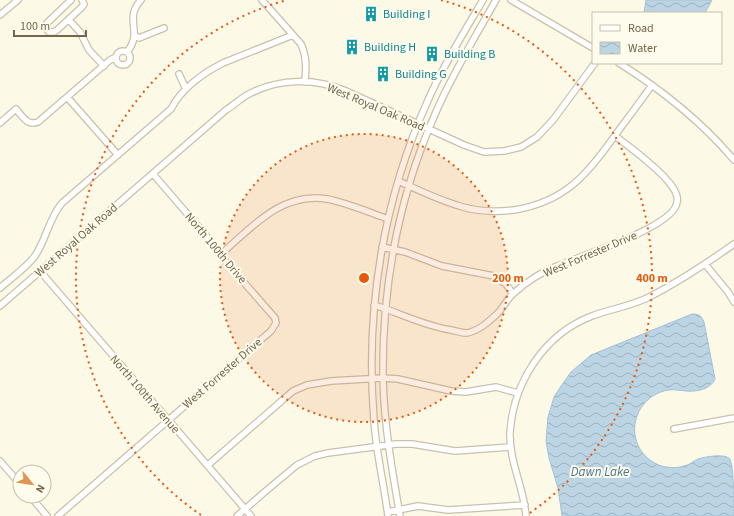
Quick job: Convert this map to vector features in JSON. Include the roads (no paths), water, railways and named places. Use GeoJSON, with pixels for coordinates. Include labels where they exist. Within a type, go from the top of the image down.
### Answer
{"type":"FeatureCollection","features":[{"type":"Feature","properties":{"kind":"street"},"geometry":{"type":"LineString","coordinates":[[0,16],[18,0]]}},
{"type":"Feature","properties":{"kind":"street"},"geometry":{"type":"LineString","coordinates":[[72,0],[48,21],[46,27],[49,32],[54,32],[83,6],[84,4],[82,0]]}},
{"type":"Feature","properties":{"kind":"street"},"geometry":{"type":"LineString","coordinates":[[127,52],[132,45],[135,36],[133,12],[141,0]]}},
{"type":"Feature","properties":{"kind":"street"},"geometry":{"type":"LineString","coordinates":[[262,0],[301,44],[306,61],[305,82]]}},
{"type":"Feature","properties":{"kind":"street"},"geometry":{"type":"LineString","coordinates":[[482,0],[439,78],[418,124],[398,181],[388,219],[382,247],[374,305],[372,340],[374,422],[388,514],[400,513],[418,506],[448,510],[525,505]]}},
{"type":"Feature","properties":{"kind":"street"},"geometry":{"type":"LineString","coordinates":[[400,513],[389,445],[383,378],[386,308],[394,249],[409,186],[428,129],[449,83],[496,0]]}},
{"type":"Feature","properties":{"kind":"street"},"geometry":{"type":"LineString","coordinates":[[511,0],[592,47]]}},
{"type":"Feature","properties":{"kind":"street"},"geometry":{"type":"LineString","coordinates":[[68,20],[80,32],[89,50],[104,66]]}},
{"type":"Feature","properties":{"kind":"street"},"geometry":{"type":"LineString","coordinates":[[135,36],[139,38],[164,28]]}},
{"type":"Feature","properties":{"kind":"street"},"geometry":{"type":"LineString","coordinates":[[0,288],[34,257],[62,203],[171,109],[176,99],[186,89],[219,65],[293,35]]}},
{"type":"Feature","properties":{"kind":"street"},"geometry":{"type":"LineString","coordinates":[[0,123],[16,109],[28,123],[33,124],[38,122],[116,57],[120,52],[127,52]]}},
{"type":"Feature","properties":{"kind":"street"},"geometry":{"type":"LineString","coordinates":[[116,57],[118,64],[122,66],[127,64],[130,58],[127,52]]}},
{"type":"Feature","properties":{"kind":"street","name":"West Royal Oak Road"},"geometry":{"type":"LineString","coordinates":[[0,306],[226,110],[248,95],[262,88],[290,82],[324,84],[339,89],[464,145],[484,152],[504,151],[521,147],[537,138],[553,120],[594,64]]}},
{"type":"Feature","properties":{"kind":"street"},"geometry":{"type":"LineString","coordinates":[[620,64],[652,85],[693,118],[734,160]]}},
{"type":"Feature","properties":{"kind":"street"},"geometry":{"type":"LineString","coordinates":[[179,74],[186,89]]}},
{"type":"Feature","properties":{"kind":"street"},"geometry":{"type":"LineString","coordinates":[[439,78],[449,83]]}},
{"type":"Feature","properties":{"kind":"street"},"geometry":{"type":"LineString","coordinates":[[398,181],[446,202],[472,209],[500,211],[526,207],[552,198],[572,186],[595,163],[652,85]]}},
{"type":"Feature","properties":{"kind":"street"},"geometry":{"type":"LineString","coordinates":[[67,97],[118,156]]}},
{"type":"Feature","properties":{"kind":"street","name":"West Forrester Drive"},"geometry":{"type":"LineString","coordinates":[[374,305],[386,308],[429,326],[466,333],[479,329],[498,312],[513,294],[556,266],[619,242],[653,226],[674,211],[678,196],[675,190],[650,164],[615,136]]}},
{"type":"Feature","properties":{"kind":"street","name":"North 100th Drive"},"geometry":{"type":"LineString","coordinates":[[153,174],[203,232],[220,255],[275,318],[276,323]]}},
{"type":"Feature","properties":{"kind":"street"},"geometry":{"type":"LineString","coordinates":[[220,255],[256,222],[274,209],[296,200],[315,198],[329,200],[388,219]]}},
{"type":"Feature","properties":{"kind":"street"},"geometry":{"type":"LineString","coordinates":[[526,516],[525,505],[511,447],[511,420],[518,393],[524,378],[543,350],[572,326],[590,316],[648,298],[680,280],[734,244]]}},
{"type":"Feature","properties":{"kind":"street"},"geometry":{"type":"LineString","coordinates":[[382,247],[394,249],[442,266],[494,276],[506,284],[513,294]]}},
{"type":"Feature","properties":{"kind":"street"},"geometry":{"type":"LineString","coordinates":[[705,264],[728,292],[734,302]]}},
{"type":"Feature","properties":{"kind":"street","name":"North 100th Avenue"},"geometry":{"type":"LineString","coordinates":[[40,271],[251,516]]}},
{"type":"Feature","properties":{"kind":"street","name":"West Forrester Drive"},"geometry":{"type":"LineString","coordinates":[[58,516],[271,331],[276,323]]}},
{"type":"Feature","properties":{"kind":"street"},"geometry":{"type":"LineString","coordinates":[[208,465],[293,391],[307,384],[383,378],[398,379],[451,391],[466,392],[496,387],[518,393]]}},
{"type":"Feature","properties":{"kind":"street"},"geometry":{"type":"LineString","coordinates":[[674,429],[734,418]]}},
{"type":"Feature","properties":{"kind":"street"},"geometry":{"type":"LineString","coordinates":[[237,516],[289,472],[306,460],[328,452],[377,446],[412,444],[456,451],[511,447]]}},
{"type":"Feature","properties":{"kind":"street"},"geometry":{"type":"LineString","coordinates":[[0,461],[12,475]]}},
{"type":"Feature","properties":{"kind":"street"},"geometry":{"type":"LineString","coordinates":[[37,504],[47,516]]}},
{"type":"Feature","properties":{"kind":"water"},"geometry":{"type":"Polygon","coordinates":[[[646,0],[712,0],[706,12],[644,12],[646,0]]]}},
{"type":"Feature","properties":{"kind":"water","name":"Dawn Lake"},"geometry":{"type":"Polygon","coordinates":[[[692,314],[700,315],[704,322],[715,379],[710,385],[699,390],[670,390],[652,396],[643,405],[637,416],[635,424],[635,437],[640,449],[648,459],[665,467],[671,468],[684,466],[698,459],[709,457],[724,456],[730,459],[733,478],[734,516],[562,516],[558,488],[549,458],[546,441],[548,417],[554,397],[559,389],[571,372],[591,355],[692,314]]]}},
{"type":"Feature","properties":{"kind":"place","name":"Building I"},"geometry":{"type":"Point","coordinates":[371,14]}},
{"type":"Feature","properties":{"kind":"place","name":"Building H"},"geometry":{"type":"Point","coordinates":[352,47]}},
{"type":"Feature","properties":{"kind":"place","name":"Building B"},"geometry":{"type":"Point","coordinates":[432,54]}},
{"type":"Feature","properties":{"kind":"place","name":"Building G"},"geometry":{"type":"Point","coordinates":[383,74]}}]}
